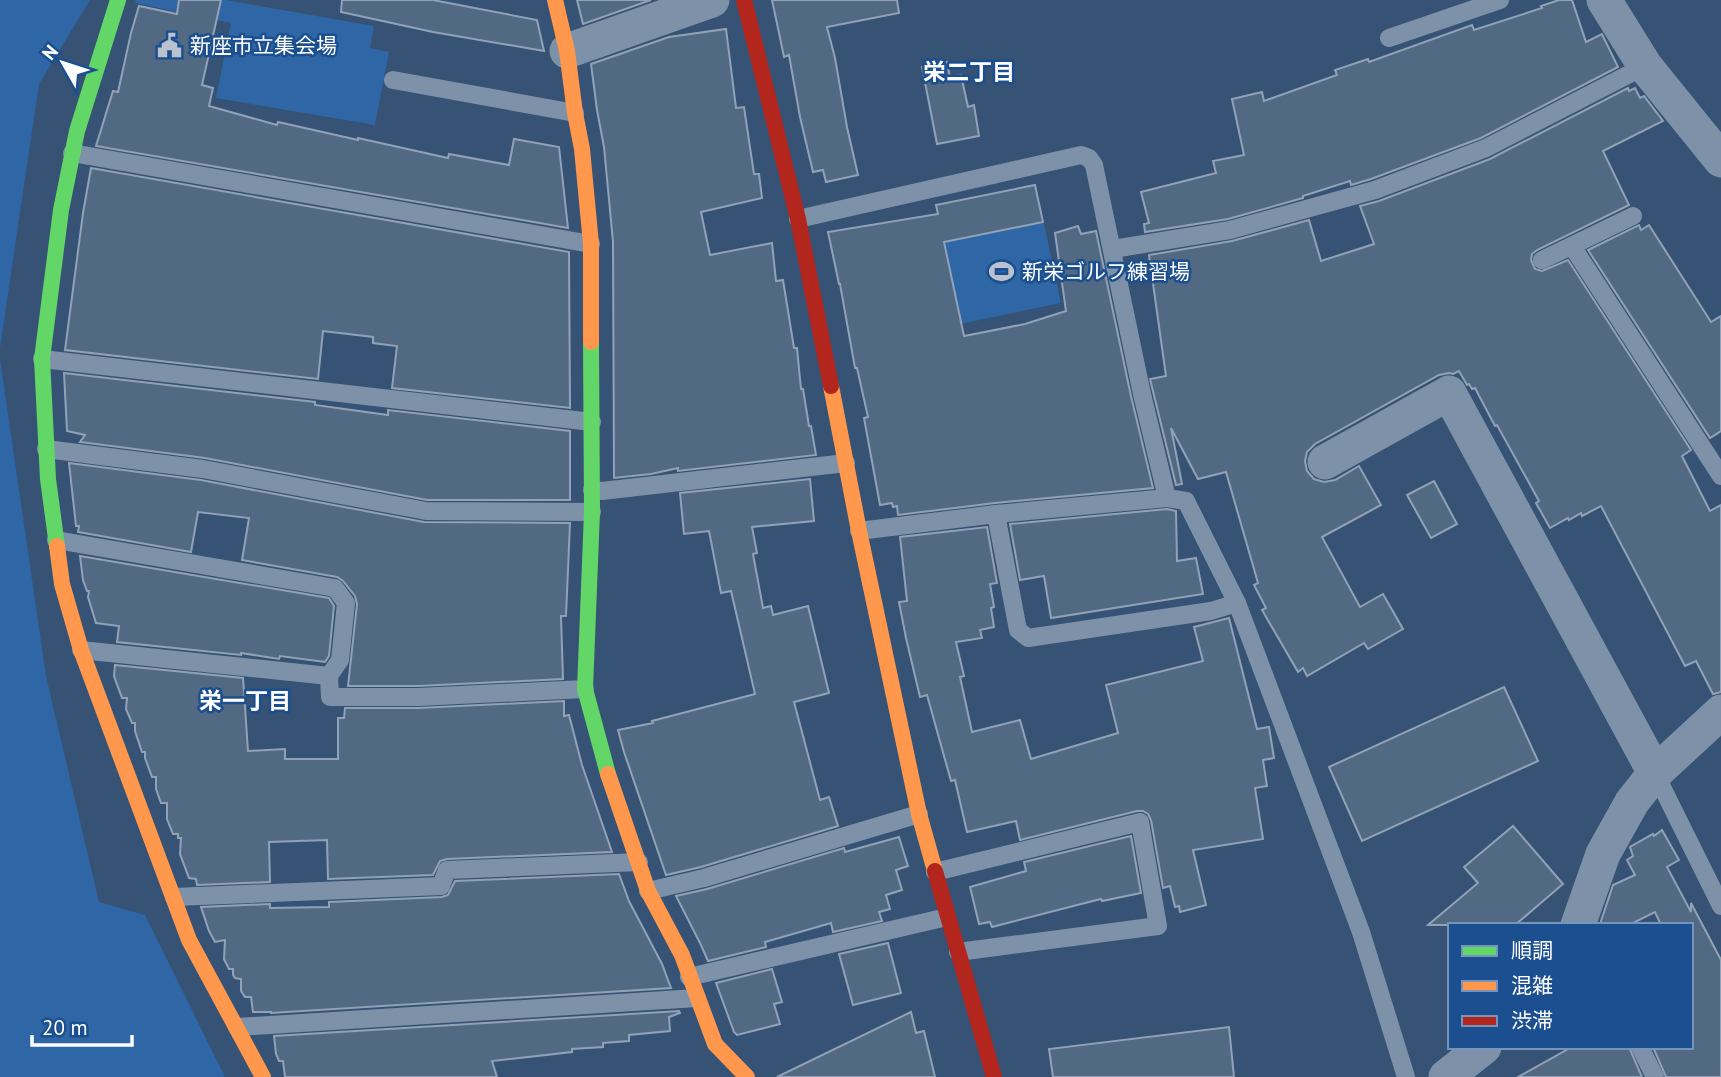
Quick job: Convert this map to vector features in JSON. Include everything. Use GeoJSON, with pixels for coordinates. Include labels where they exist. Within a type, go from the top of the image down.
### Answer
{"type":"FeatureCollection","features":[{"type":"Feature","properties":{"kind":"street"},"geometry":{"type":"LineString","coordinates":[[118,0],[72,153],[61,210],[42,359],[46,449],[56,540],[62,584],[81,650],[188,940],[263,1077]]}},
{"type":"Feature","properties":{"kind":"street"},"geometry":{"type":"LineString","coordinates":[[567,51],[712,0]]}},
{"type":"Feature","properties":{"kind":"street"},"geometry":{"type":"LineString","coordinates":[[744,0],[798,219],[859,531],[919,814],[994,1077]]}},
{"type":"Feature","properties":{"kind":"street"},"geometry":{"type":"LineString","coordinates":[[1604,0],[1645,66],[1721,160]]}},
{"type":"Feature","properties":{"kind":"street"},"geometry":{"type":"LineString","coordinates":[[552,1],[567,51],[582,149],[591,244],[593,490],[585,689],[603,758],[648,891],[682,956],[715,1044],[747,1077]]}},
{"type":"Feature","properties":{"kind":"street"},"geometry":{"type":"LineString","coordinates":[[1325,462],[1450,393],[1655,773]]}},
{"type":"Feature","properties":{"kind":"street"},"geometry":{"type":"LineString","coordinates":[[1579,923],[1603,854],[1632,802],[1655,773],[1721,712]]}},
{"type":"Feature","properties":{"kind":"street"},"geometry":{"type":"LineString","coordinates":[[1446,1077],[1481,1049]]}},
{"type":"Feature","properties":{"kind":"lane"},"geometry":{"type":"LineString","coordinates":[[1389,38],[1500,0]]}},
{"type":"Feature","properties":{"kind":"lane"},"geometry":{"type":"LineString","coordinates":[[1113,248],[1230,230],[1375,190],[1486,148],[1645,66]]}},
{"type":"Feature","properties":{"kind":"lane"},"geometry":{"type":"LineString","coordinates":[[393,80],[575,113]]}},
{"type":"Feature","properties":{"kind":"lane"},"geometry":{"type":"LineString","coordinates":[[72,153],[591,244]]}},
{"type":"Feature","properties":{"kind":"lane"},"geometry":{"type":"LineString","coordinates":[[798,219],[1081,155],[1089,158],[1094,165],[1142,394],[1167,498]]}},
{"type":"Feature","properties":{"kind":"lane"},"geometry":{"type":"LineString","coordinates":[[1542,260],[1633,216]]}},
{"type":"Feature","properties":{"kind":"lane"},"geometry":{"type":"LineString","coordinates":[[1572,246],[1721,477]]}},
{"type":"Feature","properties":{"kind":"lane"},"geometry":{"type":"LineString","coordinates":[[42,359],[592,422]]}},
{"type":"Feature","properties":{"kind":"lane"},"geometry":{"type":"LineString","coordinates":[[46,449],[202,469],[426,511],[592,512]]}},
{"type":"Feature","properties":{"kind":"lane"},"geometry":{"type":"LineString","coordinates":[[593,490],[846,463]]}},
{"type":"Feature","properties":{"kind":"lane"},"geometry":{"type":"LineString","coordinates":[[859,531],[996,514],[1167,498],[1186,501],[1237,603],[1361,932],[1406,1077]]}},
{"type":"Feature","properties":{"kind":"lane"},"geometry":{"type":"LineString","coordinates":[[996,514],[1018,630],[1028,638],[1211,611],[1237,603]]}},
{"type":"Feature","properties":{"kind":"lane"},"geometry":{"type":"LineString","coordinates":[[56,540],[335,588],[346,603],[340,660],[329,676],[330,697],[418,698],[585,689]]}},
{"type":"Feature","properties":{"kind":"lane"},"geometry":{"type":"LineString","coordinates":[[81,650],[329,676]]}},
{"type":"Feature","properties":{"kind":"lane"},"geometry":{"type":"LineString","coordinates":[[1655,773],[1721,906]]}},
{"type":"Feature","properties":{"kind":"lane"},"geometry":{"type":"LineString","coordinates":[[648,891],[704,878],[919,814]]}},
{"type":"Feature","properties":{"kind":"lane"},"geometry":{"type":"LineString","coordinates":[[935,872],[1140,822],[1158,926],[958,952]]}},
{"type":"Feature","properties":{"kind":"lane"},"geometry":{"type":"LineString","coordinates":[[174,897],[441,886],[447,870],[639,862]]}},
{"type":"Feature","properties":{"kind":"lane"},"geometry":{"type":"LineString","coordinates":[[689,977],[947,917]]}},
{"type":"Feature","properties":{"kind":"lane"},"geometry":{"type":"LineString","coordinates":[[237,1027],[696,998]]}},
{"type":"Feature","properties":{"kind":"lane"},"geometry":{"type":"LineString","coordinates":[[1641,1049],[1655,1077]]}},
{"type":"Feature","properties":{"kind":"shaded area"},"geometry":{"type":"Polygon","coordinates":[[[0,0],[90,0],[39,84],[0,348],[0,0]]]}},
{"type":"Feature","properties":{"kind":"shaded area"},"geometry":{"type":"Polygon","coordinates":[[[136,0],[226,0],[374,26],[370,48],[389,52],[375,125],[216,98],[231,23],[135,3],[136,0]]]}},
{"type":"Feature","properties":{"kind":"shaded area","name":"新栄ゴルフ練習場"},"geometry":{"type":"Polygon","coordinates":[[[1043,219],[1061,303],[960,324],[943,239],[1043,219]]]}},
{"type":"Feature","properties":{"kind":"shaded area"},"geometry":{"type":"Polygon","coordinates":[[[0,359],[46,676],[99,902],[145,915],[225,1077],[0,1077],[0,359]]]}},
{"type":"Feature","properties":{"kind":"building"},"geometry":{"type":"Polygon","coordinates":[[[179,0],[221,0],[202,85],[213,88],[209,106],[277,125],[278,122],[448,158],[449,154],[509,165],[514,139],[559,147],[568,228],[96,146],[113,91],[118,92],[139,6],[177,14],[179,0]]]}},
{"type":"Feature","properties":{"kind":"building"},"geometry":{"type":"Polygon","coordinates":[[[342,0],[433,0],[537,20],[544,51],[433,32],[341,12],[342,0]]]}},
{"type":"Feature","properties":{"kind":"building"},"geometry":{"type":"Polygon","coordinates":[[[577,0],[651,0],[583,24],[577,0]]]}},
{"type":"Feature","properties":{"kind":"building"},"geometry":{"type":"Polygon","coordinates":[[[772,0],[897,0],[899,13],[827,27],[858,175],[826,182],[823,170],[813,172],[789,55],[784,57],[772,0]]]}},
{"type":"Feature","properties":{"kind":"building"},"geometry":{"type":"Polygon","coordinates":[[[1559,0],[1572,0],[1586,42],[1602,34],[1618,67],[1481,138],[1371,179],[1351,185],[1350,181],[1303,198],[1228,219],[1145,232],[1144,224],[1149,223],[1141,192],[1216,173],[1213,161],[1244,155],[1232,99],[1262,92],[1264,101],[1337,75],[1335,70],[1368,59],[1369,62],[1472,25],[1474,30],[1559,0]]]}},
{"type":"Feature","properties":{"kind":"building"},"geometry":{"type":"Polygon","coordinates":[[[726,29],[736,108],[744,107],[754,174],[759,174],[762,198],[701,212],[710,255],[772,243],[776,281],[783,280],[794,348],[797,348],[801,389],[816,455],[678,471],[678,468],[614,478],[613,242],[604,147],[591,64],[669,37],[726,29]]]}},
{"type":"Feature","properties":{"kind":"building"},"geometry":{"type":"Polygon","coordinates":[[[947,62],[950,77],[961,75],[968,107],[974,105],[979,136],[937,144],[922,67],[947,62]]]}},
{"type":"Feature","properties":{"kind":"building"},"geometry":{"type":"Polygon","coordinates":[[[1628,88],[1629,91],[1635,88],[1640,98],[1644,96],[1663,121],[1603,151],[1629,205],[1537,250],[1532,254],[1531,260],[1535,269],[1542,271],[1568,260],[1691,450],[1682,456],[1710,511],[1721,505],[1721,692],[1713,694],[1696,661],[1685,666],[1601,506],[1550,528],[1536,503],[1539,501],[1497,425],[1495,426],[1475,388],[1467,385],[1459,371],[1439,375],[1315,444],[1307,452],[1307,471],[1314,479],[1324,482],[1335,480],[1359,466],[1381,505],[1322,537],[1360,607],[1383,594],[1403,629],[1368,649],[1364,643],[1307,676],[1303,668],[1298,672],[1262,610],[1266,608],[1254,585],[1258,583],[1226,472],[1198,479],[1171,428],[1182,484],[1176,485],[1150,379],[1166,376],[1149,255],[1232,241],[1309,220],[1321,261],[1374,244],[1360,206],[1490,159],[1628,88]]]}},
{"type":"Feature","properties":{"kind":"building"},"geometry":{"type":"Polygon","coordinates":[[[91,168],[569,252],[570,408],[392,388],[397,346],[373,343],[373,337],[323,331],[318,379],[65,350],[91,168]]]}},
{"type":"Feature","properties":{"kind":"building"},"geometry":{"type":"Polygon","coordinates":[[[1035,185],[1043,222],[944,242],[964,336],[1025,324],[1066,311],[1055,233],[1078,226],[1081,234],[1096,231],[1153,488],[898,515],[897,506],[893,507],[892,503],[880,505],[864,418],[868,417],[855,368],[828,232],[938,214],[936,205],[1035,185]]]}},
{"type":"Feature","properties":{"kind":"building"},"geometry":{"type":"Polygon","coordinates":[[[1639,225],[1641,230],[1649,225],[1711,322],[1721,316],[1721,431],[1710,438],[1588,250],[1639,225]]]}},
{"type":"Feature","properties":{"kind":"building"},"geometry":{"type":"Polygon","coordinates":[[[64,373],[315,402],[315,405],[388,415],[388,410],[570,431],[570,500],[427,500],[205,458],[80,442],[85,435],[67,431],[64,373]]]}},
{"type":"Feature","properties":{"kind":"building"},"geometry":{"type":"Polygon","coordinates":[[[69,463],[201,480],[424,522],[570,523],[566,616],[561,616],[563,679],[418,686],[348,686],[357,604],[355,596],[343,581],[337,577],[242,560],[249,518],[198,512],[191,552],[78,532],[69,463]]]}},
{"type":"Feature","properties":{"kind":"building"},"geometry":{"type":"Polygon","coordinates":[[[810,479],[814,521],[752,527],[757,553],[753,554],[763,608],[771,606],[773,615],[808,606],[829,693],[794,702],[820,800],[829,797],[838,826],[666,875],[618,730],[653,723],[652,721],[755,694],[731,591],[721,593],[709,531],[684,534],[680,493],[810,479]]]}},
{"type":"Feature","properties":{"kind":"building"},"geometry":{"type":"Polygon","coordinates":[[[1434,481],[1457,524],[1431,538],[1407,495],[1434,481]]]}},
{"type":"Feature","properties":{"kind":"building"},"geometry":{"type":"Polygon","coordinates":[[[1167,509],[1176,511],[1177,561],[1196,558],[1203,594],[1051,618],[1044,576],[1020,580],[1010,524],[1167,509]]]}},
{"type":"Feature","properties":{"kind":"building"},"geometry":{"type":"Polygon","coordinates":[[[987,527],[997,583],[990,584],[994,627],[980,630],[982,638],[956,642],[964,676],[960,677],[972,732],[1020,720],[1031,759],[1118,733],[1106,685],[1203,661],[1194,627],[1229,618],[1257,729],[1269,727],[1274,758],[1263,760],[1267,786],[1255,788],[1263,839],[1193,850],[1206,905],[1180,912],[1179,906],[1175,907],[1170,886],[1163,888],[1151,820],[1143,811],[1020,840],[1016,821],[967,832],[955,780],[951,781],[927,695],[920,697],[906,638],[899,602],[907,601],[900,537],[987,527]]]}},
{"type":"Feature","properties":{"kind":"building"},"geometry":{"type":"Polygon","coordinates":[[[80,556],[329,598],[334,606],[329,656],[325,662],[280,656],[279,659],[117,642],[119,626],[96,623],[88,597],[89,591],[83,580],[80,556]]]}},
{"type":"Feature","properties":{"kind":"building"},"geometry":{"type":"Polygon","coordinates":[[[115,665],[243,678],[248,751],[285,749],[285,759],[338,759],[338,718],[344,718],[345,708],[418,708],[564,701],[564,716],[569,715],[582,765],[612,852],[447,859],[440,861],[433,875],[328,879],[327,840],[269,842],[270,882],[197,885],[196,879],[189,878],[180,854],[181,838],[178,838],[178,834],[173,834],[167,819],[167,803],[161,803],[156,789],[156,777],[152,777],[145,752],[142,752],[135,731],[135,723],[132,723],[126,709],[127,698],[122,698],[114,676],[115,665]]]}},
{"type":"Feature","properties":{"kind":"building"},"geometry":{"type":"Polygon","coordinates":[[[1504,687],[1538,761],[1362,841],[1329,767],[1504,687]]]}},
{"type":"Feature","properties":{"kind":"building"},"geometry":{"type":"Polygon","coordinates":[[[1513,826],[1563,884],[1517,923],[1428,925],[1478,883],[1464,867],[1513,826]]]}},
{"type":"Feature","properties":{"kind":"building"},"geometry":{"type":"Polygon","coordinates":[[[1662,830],[1679,860],[1667,867],[1691,912],[1691,903],[1721,960],[1721,1077],[1666,1077],[1654,1049],[1693,1049],[1693,923],[1660,923],[1655,912],[1633,923],[1602,923],[1613,885],[1635,875],[1627,860],[1633,856],[1630,847],[1653,834],[1654,836],[1662,830]]]}},
{"type":"Feature","properties":{"kind":"building"},"geometry":{"type":"Polygon","coordinates":[[[1131,836],[1141,893],[1102,901],[1101,899],[992,927],[990,922],[979,924],[970,887],[1026,871],[1024,862],[1131,836]]]}},
{"type":"Feature","properties":{"kind":"building"},"geometry":{"type":"Polygon","coordinates":[[[899,837],[908,866],[896,870],[902,890],[886,895],[890,909],[879,912],[882,921],[833,932],[831,923],[765,942],[766,947],[708,961],[676,896],[844,848],[845,852],[899,837]]]}},
{"type":"Feature","properties":{"kind":"building"},"geometry":{"type":"Polygon","coordinates":[[[619,874],[629,901],[662,964],[671,988],[253,1012],[251,997],[245,997],[241,991],[241,979],[235,978],[233,969],[229,969],[224,959],[225,940],[215,942],[201,907],[270,904],[270,908],[329,907],[329,902],[442,897],[448,895],[455,881],[619,874]]]}},
{"type":"Feature","properties":{"kind":"building"},"geometry":{"type":"Polygon","coordinates":[[[888,943],[901,993],[853,1005],[839,954],[888,943]]]}},
{"type":"Feature","properties":{"kind":"building"},"geometry":{"type":"Polygon","coordinates":[[[772,969],[782,1002],[774,1004],[780,1024],[737,1035],[716,983],[772,969]]]}},
{"type":"Feature","properties":{"kind":"building"},"geometry":{"type":"Polygon","coordinates":[[[911,1012],[916,1033],[924,1031],[935,1077],[777,1077],[911,1012]]]}},
{"type":"Feature","properties":{"kind":"building"},"geometry":{"type":"Polygon","coordinates":[[[680,1013],[669,1017],[670,1031],[629,1035],[629,1041],[603,1043],[603,1047],[492,1061],[497,1077],[285,1077],[283,1061],[279,1061],[276,1054],[274,1036],[680,1013]]]}},
{"type":"Feature","properties":{"kind":"building"},"geometry":{"type":"Polygon","coordinates":[[[1229,1027],[1234,1077],[1053,1077],[1049,1049],[1229,1027]]]}},
{"type":"Feature","properties":{"kind":"building"},"geometry":{"type":"Polygon","coordinates":[[[1568,1049],[1630,1049],[1642,1077],[1518,1077],[1568,1049]]]}},
{"type":"Feature","properties":{"kind":"traffic: fast"},"geometry":{"type":"LineString","coordinates":[[57,546],[48,479],[42,359],[61,210],[77,131],[118,0]]}},
{"type":"Feature","properties":{"kind":"traffic: fast"},"geometry":{"type":"LineString","coordinates":[[591,342],[592,512],[585,689],[608,774]]}},
{"type":"Feature","properties":{"kind":"traffic: slow"},"geometry":{"type":"LineString","coordinates":[[555,0],[567,51],[582,149],[591,244],[591,342]]}},
{"type":"Feature","properties":{"kind":"traffic: slow"},"geometry":{"type":"LineString","coordinates":[[831,386],[919,814],[935,871]]}},
{"type":"Feature","properties":{"kind":"traffic: slow"},"geometry":{"type":"LineString","coordinates":[[57,546],[62,584],[81,650],[189,940],[263,1077]]}},
{"type":"Feature","properties":{"kind":"traffic: slow"},"geometry":{"type":"LineString","coordinates":[[608,774],[648,891],[682,955],[715,1044],[747,1077]]}},
{"type":"Feature","properties":{"kind":"traffic: jam"},"geometry":{"type":"LineString","coordinates":[[744,0],[798,219],[831,386]]}},
{"type":"Feature","properties":{"kind":"traffic: jam"},"geometry":{"type":"LineString","coordinates":[[935,871],[994,1077]]}},
{"type":"Feature","properties":{"kind":"place","name":"新座市立集会場"},"geometry":{"type":"Point","coordinates":[170,45]}},
{"type":"Feature","properties":{"kind":"place","name":"新栄ゴルフ練習場"},"geometry":{"type":"Point","coordinates":[1002,271]}},
{"type":"Feature","properties":{"kind":"district","name":"栄二丁目"},"geometry":{"type":"Point","coordinates":[969,71]}},
{"type":"Feature","properties":{"kind":"district","name":"栄一丁目"},"geometry":{"type":"Point","coordinates":[245,700]}}]}
